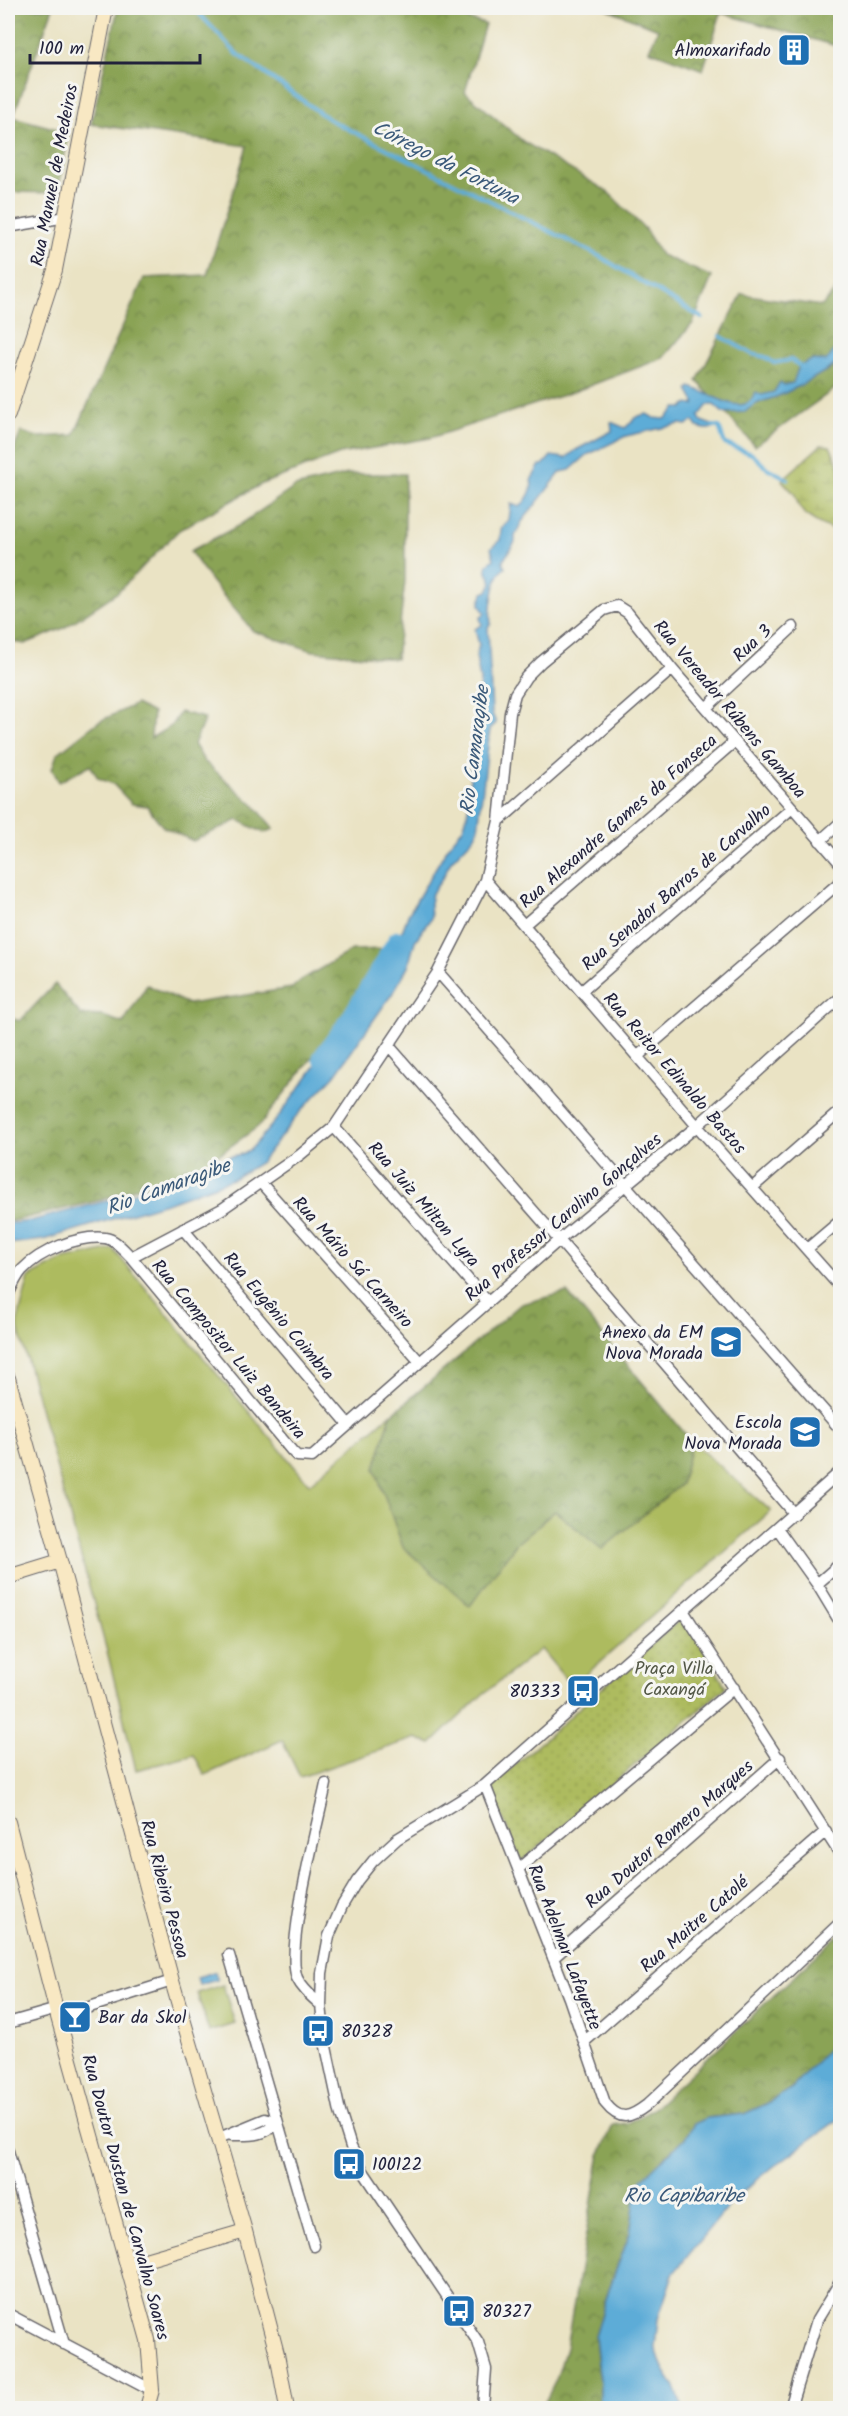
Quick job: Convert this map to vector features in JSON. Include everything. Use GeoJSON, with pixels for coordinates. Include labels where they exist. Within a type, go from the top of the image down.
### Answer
{"type":"FeatureCollection","features":[{"type":"Feature","properties":{"kind":"main road","name":"Rua Manuel de Medeiros"},"geometry":{"type":"LineString","coordinates":[[8,415],[54,273],[106,8]]}},
{"type":"Feature","properties":{"kind":"main road","name":"Rua Ribeiro Pessoa"},"geometry":{"type":"LineString","coordinates":[[8,1378],[60,1562],[172,1981],[225,2136],[245,2231],[277,2354],[287,2409]]}},
{"type":"Feature","properties":{"kind":"main road"},"geometry":{"type":"LineString","coordinates":[[8,1577],[60,1562]]}},
{"type":"Feature","properties":{"kind":"main road","name":"Rua Doutor Dustan de Carvalho Soares"},"geometry":{"type":"LineString","coordinates":[[8,1822],[148,2340],[152,2390],[147,2409]]}},
{"type":"Feature","properties":{"kind":"main road"},"geometry":{"type":"LineString","coordinates":[[128,2265],[245,2231]]}},
{"type":"Feature","properties":{"kind":"street"},"geometry":{"type":"LineString","coordinates":[[8,227],[66,217]]}},
{"type":"Feature","properties":{"kind":"street","name":"Rua Vereador Rúbens Gamboa"},"geometry":{"type":"LineString","coordinates":[[499,821],[510,713],[515,694],[526,677],[541,662],[604,610],[617,606],[628,613],[672,669],[840,863]]}},
{"type":"Feature","properties":{"kind":"street","name":"Rua 3"},"geometry":{"type":"LineString","coordinates":[[706,708],[794,627]]}},
{"type":"Feature","properties":{"kind":"street"},"geometry":{"type":"LineString","coordinates":[[131,1257],[222,1209],[261,1183],[334,1127],[390,1047],[438,972],[485,880],[499,821],[672,669]]}},
{"type":"Feature","properties":{"kind":"street","name":"Rua Alexandre Gomes da Fonseca"},"geometry":{"type":"LineString","coordinates":[[524,925],[734,742]]}},
{"type":"Feature","properties":{"kind":"street","name":"Rua Senador Barros de Carvalho"},"geometry":{"type":"LineString","coordinates":[[582,991],[792,808]]}},
{"type":"Feature","properties":{"kind":"street"},"geometry":{"type":"LineString","coordinates":[[820,841],[840,823]]}},
{"type":"Feature","properties":{"kind":"street","name":"Rua Reitor Edinaldo Bastos"},"geometry":{"type":"LineString","coordinates":[[485,880],[697,1126],[840,1287]]}},
{"type":"Feature","properties":{"kind":"street"},"geometry":{"type":"LineString","coordinates":[[638,1056],[840,882]]}},
{"type":"Feature","properties":{"kind":"street"},"geometry":{"type":"LineString","coordinates":[[438,972],[840,1429]]}},
{"type":"Feature","properties":{"kind":"street","name":"Rua Professor Carolino Gonçalves"},"geometry":{"type":"LineString","coordinates":[[305,1458],[312,1457],[559,1240],[697,1126],[840,998]]}},
{"type":"Feature","properties":{"kind":"street"},"geometry":{"type":"LineString","coordinates":[[390,1047],[794,1514]]}},
{"type":"Feature","properties":{"kind":"street"},"geometry":{"type":"LineString","coordinates":[[753,1187],[840,1111]]}},
{"type":"Feature","properties":{"kind":"street","name":"Rua Juiz Milton Lyra"},"geometry":{"type":"LineString","coordinates":[[334,1127],[488,1302]]}},
{"type":"Feature","properties":{"kind":"street","name":"Rua Mário Sá Carneiro"},"geometry":{"type":"LineString","coordinates":[[261,1183],[420,1362]]}},
{"type":"Feature","properties":{"kind":"street"},"geometry":{"type":"LineString","coordinates":[[807,1249],[840,1221]]}},
{"type":"Feature","properties":{"kind":"street","name":"Rua Eugênio Coimbra"},"geometry":{"type":"LineString","coordinates":[[183,1229],[349,1425]]}},
{"type":"Feature","properties":{"kind":"street","name":"Rua Compositor Luiz Bandeira"},"geometry":{"type":"LineString","coordinates":[[8,1294],[15,1279],[32,1262],[57,1248],[81,1240],[105,1238],[114,1242],[131,1257],[297,1456],[305,1458]]}},
{"type":"Feature","properties":{"kind":"street"},"geometry":{"type":"LineString","coordinates":[[483,2409],[486,2369],[478,2342],[446,2292],[376,2193],[351,2147],[331,2074],[321,2005],[322,1972],[330,1936],[342,1906],[357,1881],[373,1861],[397,1839],[485,1785],[684,1612],[840,1472]]}},
{"type":"Feature","properties":{"kind":"street"},"geometry":{"type":"LineString","coordinates":[[777,1528],[817,1584],[840,1622]]}},
{"type":"Feature","properties":{"kind":"street"},"geometry":{"type":"LineString","coordinates":[[817,1584],[840,1564]]}},
{"type":"Feature","properties":{"kind":"street"},"geometry":{"type":"LineString","coordinates":[[684,1612],[840,1854]]}},
{"type":"Feature","properties":{"kind":"street"},"geometry":{"type":"LineString","coordinates":[[518,1869],[734,1688]]}},
{"type":"Feature","properties":{"kind":"street","name":"Rua Doutor Romero Marques"},"geometry":{"type":"LineString","coordinates":[[553,1958],[780,1758]]}},
{"type":"Feature","properties":{"kind":"street"},"geometry":{"type":"LineString","coordinates":[[321,2005],[302,1988],[297,1977],[293,1949],[327,1784]]}},
{"type":"Feature","properties":{"kind":"street","name":"Rua Adelmar Lafayette"},"geometry":{"type":"LineString","coordinates":[[485,1785],[553,1958],[605,2103],[612,2112],[620,2116],[637,2113],[647,2105],[840,1923]]}},
{"type":"Feature","properties":{"kind":"street","name":"Rua Maitre Catolé"},"geometry":{"type":"LineString","coordinates":[[584,2042],[826,1831]]}},
{"type":"Feature","properties":{"kind":"street"},"geometry":{"type":"LineString","coordinates":[[229,1955],[314,2246]]}},
{"type":"Feature","properties":{"kind":"street"},"geometry":{"type":"LineString","coordinates":[[8,2023],[58,2013],[172,1981]]}},
{"type":"Feature","properties":{"kind":"street"},"geometry":{"type":"LineString","coordinates":[[225,2136],[265,2119],[277,2122]]}},
{"type":"Feature","properties":{"kind":"street"},"geometry":{"type":"LineString","coordinates":[[8,2151],[64,2344]]}},
{"type":"Feature","properties":{"kind":"street"},"geometry":{"type":"LineString","coordinates":[[790,2409],[817,2320],[840,2282]]}},
{"type":"Feature","properties":{"kind":"street"},"geometry":{"type":"LineString","coordinates":[[8,2314],[152,2390]]}},
{"type":"Feature","properties":{"kind":"green space"},"geometry":{"type":"Polygon","coordinates":[[[8,8],[53,8],[13,117],[69,132],[58,193],[8,192],[8,8]]]}},
{"type":"Feature","properties":{"kind":"green space"},"geometry":{"type":"Polygon","coordinates":[[[118,8],[431,8],[485,24],[465,92],[524,142],[607,191],[645,229],[661,255],[712,277],[693,323],[663,358],[573,392],[430,438],[340,454],[262,484],[179,530],[118,592],[64,628],[25,644],[8,641],[8,464],[21,432],[38,437],[74,435],[144,278],[207,275],[247,146],[91,124],[118,8]]]}},
{"type":"Feature","properties":{"kind":"green space"},"geometry":{"type":"Polygon","coordinates":[[[605,8],[840,8],[840,47],[721,13],[703,70],[649,50],[658,29],[605,8]]]}},
{"type":"Feature","properties":{"kind":"green space"},"geometry":{"type":"Polygon","coordinates":[[[840,285],[840,385],[755,446],[697,381],[742,294],[822,306],[840,285]]]}},
{"type":"Feature","properties":{"kind":"green space"},"geometry":{"type":"Polygon","coordinates":[[[821,445],[830,446],[840,467],[840,533],[808,517],[799,506],[795,495],[782,480],[821,445]]]}},
{"type":"Feature","properties":{"kind":"green space"},"geometry":{"type":"Polygon","coordinates":[[[348,474],[405,474],[405,581],[396,659],[313,651],[253,631],[212,582],[190,551],[238,526],[295,487],[348,474]]]}},
{"type":"Feature","properties":{"kind":"green space"},"geometry":{"type":"Polygon","coordinates":[[[136,704],[153,713],[151,738],[171,726],[180,712],[205,718],[194,744],[204,761],[255,806],[274,829],[264,833],[238,820],[193,841],[163,827],[147,806],[132,804],[113,784],[98,778],[90,765],[59,782],[52,769],[57,754],[98,722],[136,704]]]}},
{"type":"Feature","properties":{"kind":"green space"},"geometry":{"type":"Polygon","coordinates":[[[385,949],[356,998],[259,1126],[207,1163],[101,1200],[8,1222],[8,1017],[20,1021],[55,984],[81,1015],[103,1016],[123,1023],[147,985],[188,1004],[292,988],[301,980],[352,950],[385,949]]]}},
{"type":"Feature","properties":{"kind":"green space"},"geometry":{"type":"Polygon","coordinates":[[[113,1249],[309,1484],[391,1414],[375,1469],[403,1547],[470,1605],[516,1544],[555,1511],[602,1549],[681,1484],[692,1442],[771,1511],[572,1687],[541,1649],[482,1695],[431,1744],[416,1738],[300,1777],[282,1740],[205,1775],[194,1755],[136,1770],[108,1655],[17,1324],[29,1277],[60,1261],[113,1249]]]}},
{"type":"Feature","properties":{"kind":"green space"},"geometry":{"type":"Polygon","coordinates":[[[567,1292],[692,1442],[681,1484],[602,1549],[555,1511],[516,1544],[470,1606],[403,1547],[375,1469],[391,1415],[521,1304],[567,1292]]]}},
{"type":"Feature","properties":{"kind":"green space","name":"Praça Villa Caxangá"},"geometry":{"type":"Polygon","coordinates":[[[684,1616],[726,1687],[521,1862],[490,1787],[684,1616]]]}},
{"type":"Feature","properties":{"kind":"green space"},"geometry":{"type":"Polygon","coordinates":[[[840,1933],[840,2041],[832,2045],[792,2088],[744,2114],[707,2118],[694,2124],[684,2139],[663,2158],[635,2200],[630,2233],[609,2289],[595,2337],[600,2380],[600,2408],[543,2408],[556,2380],[566,2348],[600,2154],[613,2125],[627,2123],[652,2110],[840,1933]]]}},
{"type":"Feature","properties":{"kind":"green space"},"geometry":{"type":"Polygon","coordinates":[[[223,1985],[235,2024],[209,2032],[197,1993],[223,1985]]]}},
{"type":"Feature","properties":{"kind":"water","name":"Rio Camaragibe"},"geometry":{"type":"Polygon","coordinates":[[[840,344],[840,362],[745,412],[723,413],[714,405],[708,405],[699,416],[701,421],[715,426],[711,429],[697,427],[693,421],[686,425],[680,424],[626,436],[587,455],[570,470],[561,472],[521,523],[515,536],[515,542],[503,561],[505,568],[501,571],[495,585],[491,624],[488,627],[492,713],[496,723],[490,729],[478,829],[474,837],[451,861],[432,893],[431,918],[415,941],[408,967],[394,991],[335,1075],[300,1112],[261,1162],[235,1178],[169,1202],[43,1240],[8,1244],[8,1224],[30,1221],[114,1199],[205,1169],[228,1157],[251,1149],[276,1120],[320,1060],[328,1044],[368,1009],[383,982],[387,966],[383,962],[434,870],[464,825],[469,804],[471,761],[476,741],[480,680],[476,656],[479,645],[475,629],[482,625],[480,618],[485,613],[480,603],[483,593],[488,591],[492,582],[487,572],[487,565],[494,559],[491,548],[500,540],[501,529],[509,520],[511,504],[520,507],[525,501],[531,491],[531,480],[540,465],[543,465],[551,456],[566,458],[576,450],[612,431],[611,422],[625,428],[638,416],[647,414],[654,418],[665,419],[676,408],[683,408],[686,404],[694,405],[695,402],[688,390],[690,387],[730,403],[746,404],[756,392],[762,395],[774,392],[780,382],[784,385],[793,383],[799,366],[812,360],[826,361],[840,344]]]}},
{"type":"Feature","properties":{"kind":"water"},"geometry":{"type":"Polygon","coordinates":[[[215,1972],[217,1980],[199,1985],[197,1977],[215,1972]]]}},
{"type":"Feature","properties":{"kind":"water","name":"Rio Capibaribe"},"geometry":{"type":"Polygon","coordinates":[[[840,2041],[840,2118],[735,2198],[673,2274],[658,2319],[655,2346],[662,2367],[675,2387],[683,2408],[600,2408],[600,2380],[595,2337],[609,2289],[630,2233],[635,2200],[642,2179],[684,2139],[694,2124],[707,2118],[744,2114],[766,2104],[792,2088],[832,2045],[840,2041]]]}},
{"type":"Feature","properties":{"kind":"waterway","name":"Córrego da Fortuna"},"geometry":{"type":"LineString","coordinates":[[194,8],[236,53],[330,120],[599,256],[702,318]]}},
{"type":"Feature","properties":{"kind":"waterway","name":"Córrego da Fortuna"},"geometry":{"type":"LineString","coordinates":[[720,336],[774,363],[791,360],[803,368]]}},
{"type":"Feature","properties":{"kind":"waterway"},"geometry":{"type":"LineString","coordinates":[[713,426],[719,427],[725,444],[752,454],[767,468],[788,479]]}},
{"type":"Feature","properties":{"kind":"waterway","name":"Rio Camaragibe"},"geometry":{"type":"LineString","coordinates":[[323,1058],[350,1021],[398,941]]}},
{"type":"Feature","properties":{"kind":"place","name":"Almoxarifado"},"geometry":{"type":"Point","coordinates":[794,50]}},
{"type":"Feature","properties":{"kind":"place","name":"Anexo da EM Nova Morada"},"geometry":{"type":"Point","coordinates":[726,1342]}},
{"type":"Feature","properties":{"kind":"place","name":"Escola Nova Morada"},"geometry":{"type":"Point","coordinates":[805,1432]}},
{"type":"Feature","properties":{"kind":"place","name":"80333"},"geometry":{"type":"Point","coordinates":[583,1691]}},
{"type":"Feature","properties":{"kind":"place","name":"Bar da Skol"},"geometry":{"type":"Point","coordinates":[75,2017]}},
{"type":"Feature","properties":{"kind":"place","name":"80328"},"geometry":{"type":"Point","coordinates":[318,2031]}},
{"type":"Feature","properties":{"kind":"place","name":"100122"},"geometry":{"type":"Point","coordinates":[349,2164]}},
{"type":"Feature","properties":{"kind":"place","name":"80327"},"geometry":{"type":"Point","coordinates":[459,2311]}}]}
